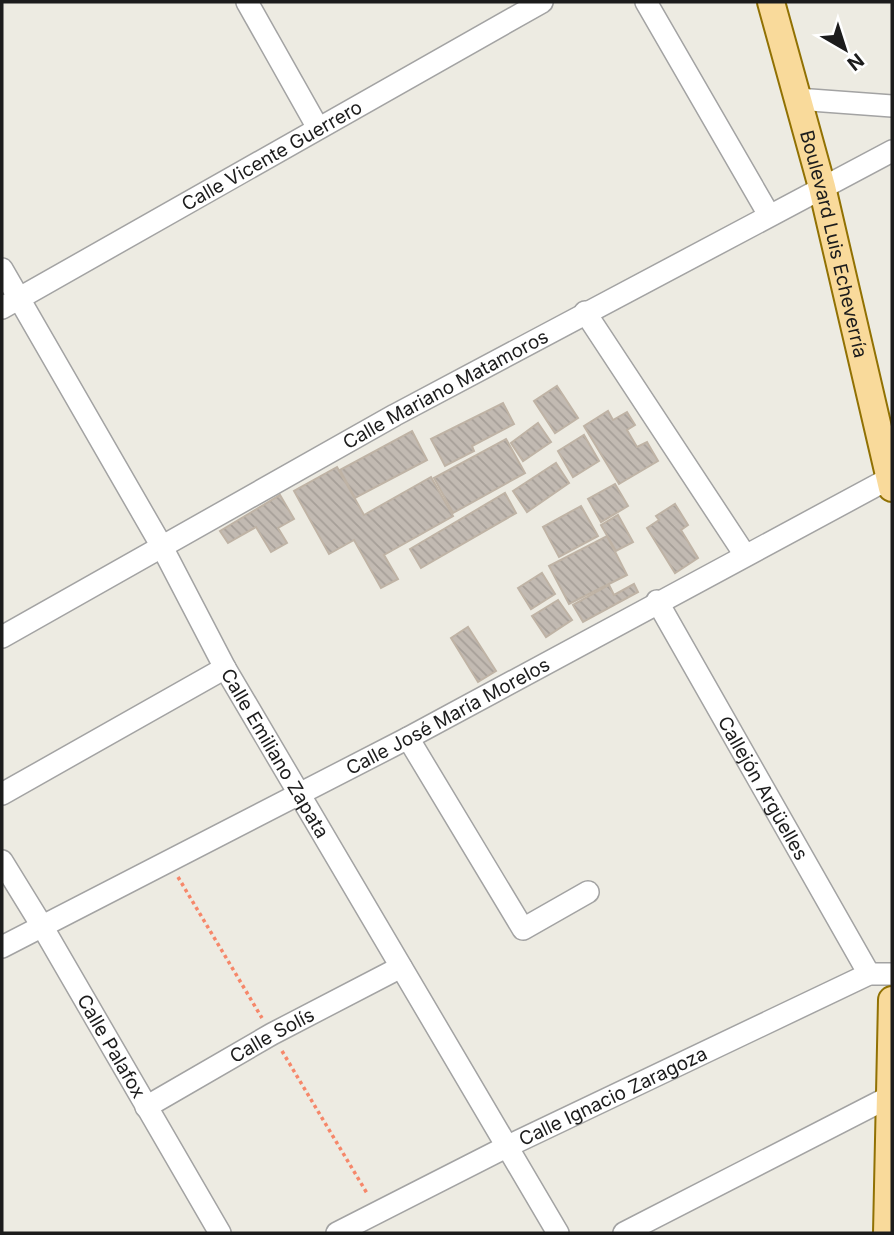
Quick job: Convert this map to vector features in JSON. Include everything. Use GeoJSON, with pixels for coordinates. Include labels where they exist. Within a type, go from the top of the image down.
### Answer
{"type":"FeatureCollection","features":[{"type":"Feature","properties":{"kind":"main road","name":"Boulevard Luis Echeverría"},"geometry":{"type":"LineString","coordinates":[[771,2],[822,187],[892,481]]}},
{"type":"Feature","properties":{"kind":"main road"},"geometry":{"type":"LineString","coordinates":[[887,1233],[892,1000]]}},
{"type":"Feature","properties":{"kind":"street"},"geometry":{"type":"LineString","coordinates":[[247,2],[318,128]]}},
{"type":"Feature","properties":{"kind":"street","name":"Calle Vicente Guerrero"},"geometry":{"type":"LineString","coordinates":[[10,303],[542,2]]}},
{"type":"Feature","properties":{"kind":"street"},"geometry":{"type":"LineString","coordinates":[[646,2],[769,215]]}},
{"type":"Feature","properties":{"kind":"street"},"geometry":{"type":"LineString","coordinates":[[797,99],[892,106]]}},
{"type":"Feature","properties":{"kind":"street","name":"Calle Mariano Matamoros"},"geometry":{"type":"LineString","coordinates":[[2,637],[161,545],[585,312],[892,151]]}},
{"type":"Feature","properties":{"kind":"street","name":"Calle Emiliano Zapata"},"geometry":{"type":"LineString","coordinates":[[2,269],[10,303],[161,545],[225,668],[558,1233]]}},
{"type":"Feature","properties":{"kind":"street"},"geometry":{"type":"LineString","coordinates":[[585,312],[745,555]]}},
{"type":"Feature","properties":{"kind":"street","name":"Calle José María Morelos"},"geometry":{"type":"LineString","coordinates":[[2,947],[408,738],[657,601],[892,481]]}},
{"type":"Feature","properties":{"kind":"street","name":"Callejón Argüelles"},"geometry":{"type":"LineString","coordinates":[[657,601],[869,974]]}},
{"type":"Feature","properties":{"kind":"street"},"geometry":{"type":"LineString","coordinates":[[2,794],[225,668]]}},
{"type":"Feature","properties":{"kind":"street"},"geometry":{"type":"LineString","coordinates":[[408,738],[523,929],[588,892]]}},
{"type":"Feature","properties":{"kind":"street","name":"Calle Palafox"},"geometry":{"type":"LineString","coordinates":[[2,861],[43,926],[220,1233]]}},
{"type":"Feature","properties":{"kind":"street","name":"Calle Solís"},"geometry":{"type":"LineString","coordinates":[[146,1107],[272,1034],[401,967]]}},
{"type":"Feature","properties":{"kind":"street","name":"Calle Ignacio Zaragoza"},"geometry":{"type":"LineString","coordinates":[[337,1233],[506,1147],[869,974],[892,974]]}},
{"type":"Feature","properties":{"kind":"street"},"geometry":{"type":"LineString","coordinates":[[625,1233],[891,1096]]}},
{"type":"Feature","properties":{"kind":"building"},"geometry":{"type":"Polygon","coordinates":[[[557,386],[578,418],[555,433],[534,401],[557,386]]]}},
{"type":"Feature","properties":{"kind":"building"},"geometry":{"type":"Polygon","coordinates":[[[503,403],[514,424],[472,446],[474,451],[445,466],[431,439],[503,403]]]}},
{"type":"Feature","properties":{"kind":"building"},"geometry":{"type":"Polygon","coordinates":[[[608,411],[613,420],[627,412],[635,425],[627,430],[637,447],[647,442],[658,461],[619,484],[584,426],[608,411]]]}},
{"type":"Feature","properties":{"kind":"building"},"geometry":{"type":"Polygon","coordinates":[[[538,423],[551,442],[523,461],[511,443],[538,423]]]}},
{"type":"Feature","properties":{"kind":"building"},"geometry":{"type":"Polygon","coordinates":[[[412,431],[427,460],[355,498],[340,470],[412,431]]]}},
{"type":"Feature","properties":{"kind":"building"},"geometry":{"type":"Polygon","coordinates":[[[584,435],[599,461],[573,477],[558,451],[584,435]]]}},
{"type":"Feature","properties":{"kind":"building"},"geometry":{"type":"Polygon","coordinates":[[[506,439],[525,473],[453,513],[434,478],[506,439]]]}},
{"type":"Feature","properties":{"kind":"building"},"geometry":{"type":"Polygon","coordinates":[[[556,463],[569,483],[527,512],[513,491],[556,463]]]}},
{"type":"Feature","properties":{"kind":"building"},"geometry":{"type":"Polygon","coordinates":[[[337,467],[364,515],[431,477],[453,516],[384,555],[398,579],[381,588],[354,540],[329,554],[294,491],[337,467]]]}},
{"type":"Feature","properties":{"kind":"building"},"geometry":{"type":"Polygon","coordinates":[[[615,484],[628,506],[601,522],[588,499],[615,484]]]}},
{"type":"Feature","properties":{"kind":"building"},"geometry":{"type":"Polygon","coordinates":[[[505,493],[516,513],[421,568],[410,549],[505,493]]]}},
{"type":"Feature","properties":{"kind":"building"},"geometry":{"type":"Polygon","coordinates":[[[280,495],[294,519],[278,528],[287,543],[271,552],[256,527],[228,543],[220,531],[280,495]]]}},
{"type":"Feature","properties":{"kind":"building"},"geometry":{"type":"Polygon","coordinates":[[[675,504],[688,525],[681,530],[698,558],[675,573],[647,528],[659,520],[656,516],[675,504]]]}},
{"type":"Feature","properties":{"kind":"building"},"geometry":{"type":"Polygon","coordinates":[[[581,506],[598,536],[559,557],[543,527],[581,506]]]}},
{"type":"Feature","properties":{"kind":"building"},"geometry":{"type":"Polygon","coordinates":[[[618,515],[633,542],[616,551],[601,525],[618,515]]]}},
{"type":"Feature","properties":{"kind":"building"},"geometry":{"type":"Polygon","coordinates":[[[607,536],[627,575],[569,604],[549,566],[607,536]]]}},
{"type":"Feature","properties":{"kind":"building"},"geometry":{"type":"Polygon","coordinates":[[[542,573],[555,594],[531,609],[518,588],[542,573]]]}},
{"type":"Feature","properties":{"kind":"building"},"geometry":{"type":"Polygon","coordinates":[[[634,584],[638,592],[583,622],[573,605],[609,585],[614,595],[634,584]]]}},
{"type":"Feature","properties":{"kind":"building"},"geometry":{"type":"Polygon","coordinates":[[[558,600],[572,620],[546,637],[532,616],[558,600]]]}},
{"type":"Feature","properties":{"kind":"building"},"geometry":{"type":"Polygon","coordinates":[[[468,627],[496,671],[478,682],[451,638],[468,627]]]}}]}
